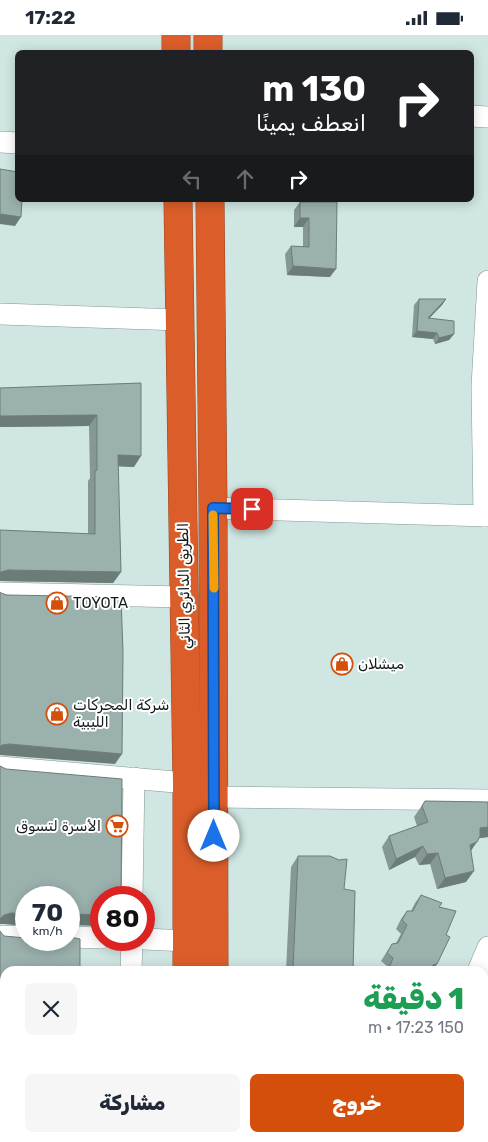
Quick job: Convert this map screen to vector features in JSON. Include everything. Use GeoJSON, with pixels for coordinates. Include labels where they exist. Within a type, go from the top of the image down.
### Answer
{"type":"FeatureCollection","features":[{"type":"Feature","properties":{"kind":"highway"},"geometry":{"type":"LineString","coordinates":[[176,35],[176,50]]}},
{"type":"Feature","properties":{"kind":"highway"},"geometry":{"type":"LineString","coordinates":[[208,35],[208,50]]}},
{"type":"Feature","properties":{"kind":"highway","name":"الطريق الدائري الثاني"},"geometry":{"type":"LineString","coordinates":[[178,202],[187,783],[187,966]]}},
{"type":"Feature","properties":{"kind":"highway","name":"الطريق الدائري الثاني"},"geometry":{"type":"LineString","coordinates":[[210,202],[214,966]]}},
{"type":"Feature","properties":{"kind":"street"},"geometry":{"type":"LineString","coordinates":[[474,116],[488,117]]}},
{"type":"Feature","properties":{"kind":"street"},"geometry":{"type":"LineString","coordinates":[[0,143],[15,143]]}},
{"type":"Feature","properties":{"kind":"street"},"geometry":{"type":"LineString","coordinates":[[213,508],[486,516],[482,386],[488,281]]}},
{"type":"Feature","properties":{"kind":"street"},"geometry":{"type":"LineString","coordinates":[[0,313],[181,320]]}},
{"type":"Feature","properties":{"kind":"street"},"geometry":{"type":"LineString","coordinates":[[0,593],[184,597]]}},
{"type":"Feature","properties":{"kind":"street"},"geometry":{"type":"LineString","coordinates":[[0,767],[187,783]]}},
{"type":"Feature","properties":{"kind":"street"},"geometry":{"type":"LineString","coordinates":[[132,886],[134,778]]}},
{"type":"Feature","properties":{"kind":"street"},"geometry":{"type":"LineString","coordinates":[[214,797],[488,800]]}},
{"type":"Feature","properties":{"kind":"street"},"geometry":{"type":"LineString","coordinates":[[3,936],[15,937]]}},
{"type":"Feature","properties":{"kind":"street"},"geometry":{"type":"LineString","coordinates":[[155,940],[187,941]]}},
{"type":"Feature","properties":{"kind":"street"},"geometry":{"type":"LineString","coordinates":[[480,966],[488,947]]}},
{"type":"Feature","properties":{"kind":"street"},"geometry":{"type":"LineString","coordinates":[[132,951],[132,966]]}},
{"type":"Feature","properties":{"kind":"building"},"geometry":{"type":"Polygon","coordinates":[[[0,169],[15,172],[15,202],[22,202],[21,217],[0,214],[0,169]]]}},
{"type":"Feature","properties":{"kind":"building"},"geometry":{"type":"Polygon","coordinates":[[[300,202],[337,202],[336,269],[293,266],[291,246],[309,247],[309,218],[300,218],[300,202]]]}},
{"type":"Feature","properties":{"kind":"building"},"geometry":{"type":"Polygon","coordinates":[[[419,299],[446,299],[428,318],[454,321],[454,334],[439,338],[437,333],[417,331],[419,299]]]}},
{"type":"Feature","properties":{"kind":"building"},"geometry":{"type":"Polygon","coordinates":[[[141,383],[141,456],[118,455],[121,572],[8,570],[0,573],[0,530],[95,534],[97,415],[0,416],[0,388],[141,383]]]}},
{"type":"Feature","properties":{"kind":"building"},"geometry":{"type":"Polygon","coordinates":[[[0,592],[7,595],[121,597],[123,652],[122,754],[9,744],[0,747],[0,592]]]}},
{"type":"Feature","properties":{"kind":"building"},"geometry":{"type":"Polygon","coordinates":[[[0,766],[6,769],[122,779],[121,886],[90,886],[90,915],[80,914],[80,886],[15,886],[15,913],[4,915],[0,919],[0,766]]]}},
{"type":"Feature","properties":{"kind":"building"},"geometry":{"type":"Polygon","coordinates":[[[425,801],[488,802],[488,827],[480,828],[480,836],[477,842],[470,845],[474,871],[445,878],[438,853],[427,854],[423,846],[396,859],[389,836],[428,822],[422,806],[425,801]]]}},
{"type":"Feature","properties":{"kind":"building"},"geometry":{"type":"Polygon","coordinates":[[[298,856],[330,856],[339,860],[347,859],[344,889],[355,891],[353,966],[293,966],[298,856]]]}},
{"type":"Feature","properties":{"kind":"building"},"geometry":{"type":"Polygon","coordinates":[[[421,895],[442,903],[439,907],[456,911],[446,935],[450,937],[437,964],[432,966],[390,966],[393,958],[387,953],[392,944],[398,943],[407,925],[402,920],[407,911],[413,911],[421,895]]]}},
{"type":"Feature","properties":{"kind":"building"},"geometry":{"type":"Polygon","coordinates":[[[0,931],[4,936],[15,937],[15,951],[80,951],[80,966],[0,966],[0,931]]]}},
{"type":"Feature","properties":{"kind":"slow traffic"},"geometry":{"type":"LineString","coordinates":[[213,515],[214,588]]}},
{"type":"Feature","properties":{"kind":"place","name":"TOYOTA"},"geometry":{"type":"Point","coordinates":[57,603]}},
{"type":"Feature","properties":{"kind":"place","name":"ميشلان"},"geometry":{"type":"Point","coordinates":[342,664]}},
{"type":"Feature","properties":{"kind":"place","name":"شركة المحركات الليبية"},"geometry":{"type":"Point","coordinates":[57,714]}},
{"type":"Feature","properties":{"kind":"place","name":"الأسرة لتسوق"},"geometry":{"type":"Point","coordinates":[117,826]}},
{"type":"Feature","properties":{"kind":"route"},"geometry":{"type":"LineString","coordinates":[[214,836],[213,508],[252,509]]}}]}
